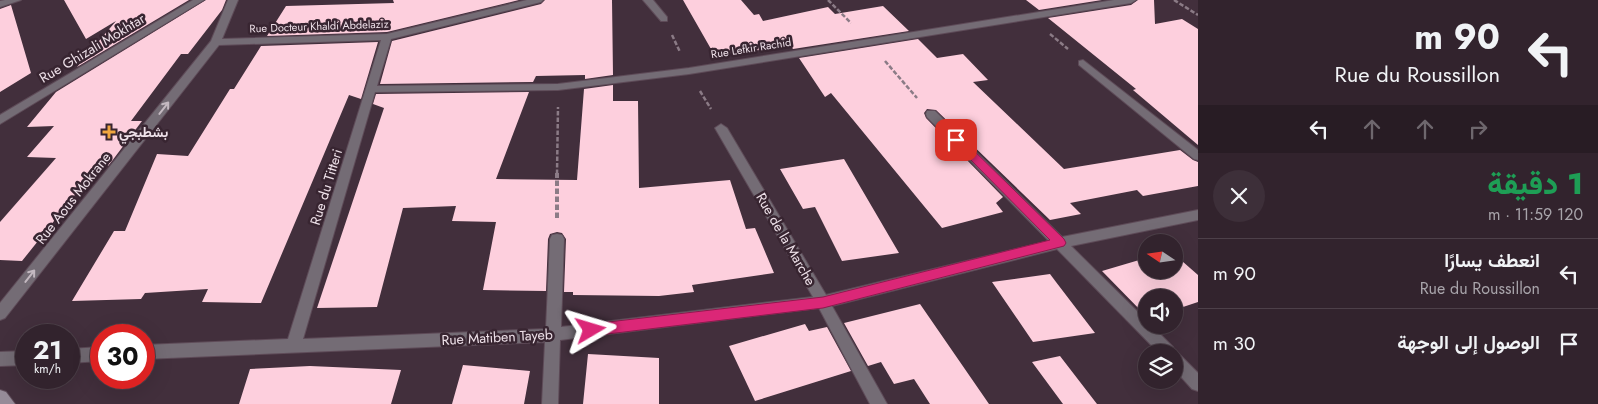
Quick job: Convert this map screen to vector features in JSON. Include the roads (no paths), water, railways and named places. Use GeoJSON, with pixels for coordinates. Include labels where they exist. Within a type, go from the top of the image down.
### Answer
{"type":"FeatureCollection","features":[{"type":"Feature","properties":{"kind":"main road"},"geometry":{"type":"LineString","coordinates":[[0,397],[7,404]]}},
{"type":"Feature","properties":{"kind":"street"},"geometry":{"type":"LineString","coordinates":[[0,4],[16,0]]}},
{"type":"Feature","properties":{"kind":"street","name":"Rue Ghizali Mokhtar"},"geometry":{"type":"LineString","coordinates":[[0,120],[198,0]]}},
{"type":"Feature","properties":{"kind":"street","name":"Rue Aous Mokrane"},"geometry":{"type":"LineString","coordinates":[[0,314],[216,42],[234,0]]}},
{"type":"Feature","properties":{"kind":"street","name":"Rue Docteur Khaldi Abdelaziz"},"geometry":{"type":"LineString","coordinates":[[216,42],[388,37],[538,0]]}},
{"type":"Feature","properties":{"kind":"street"},"geometry":{"type":"LineString","coordinates":[[648,0],[664,19]]}},
{"type":"Feature","properties":{"kind":"street","name":"Rue Lefkir Rachid"},"geometry":{"type":"LineString","coordinates":[[373,89],[558,87],[689,71],[1131,0]]}},
{"type":"Feature","properties":{"kind":"street","name":"Rue du Titteri"},"geometry":{"type":"LineString","coordinates":[[292,346],[388,37]]}},
{"type":"Feature","properties":{"kind":"street"},"geometry":{"type":"LineString","coordinates":[[1083,63],[1198,156]]}},
{"type":"Feature","properties":{"kind":"street"},"geometry":{"type":"LineString","coordinates":[[931,114],[1160,344]]}},
{"type":"Feature","properties":{"kind":"street","name":"Rue de la Marche"},"geometry":{"type":"LineString","coordinates":[[721,128],[823,302],[879,404]]}},
{"type":"Feature","properties":{"kind":"street","name":"Rue Matiben Tayeb"},"geometry":{"type":"LineString","coordinates":[[155,352],[552,335],[823,302],[1060,243],[1198,215]]}},
{"type":"Feature","properties":{"kind":"street"},"geometry":{"type":"LineString","coordinates":[[550,404],[557,239]]}},
{"type":"Feature","properties":{"kind":"street"},"geometry":{"type":"LineString","coordinates":[[0,359],[15,358]]}},
{"type":"Feature","properties":{"kind":"street"},"geometry":{"type":"LineString","coordinates":[[1183,368],[1198,384]]}},
{"type":"Feature","properties":{"kind":"place","name":"بشطبجي"},"geometry":{"type":"Point","coordinates":[109,132]}}]}
